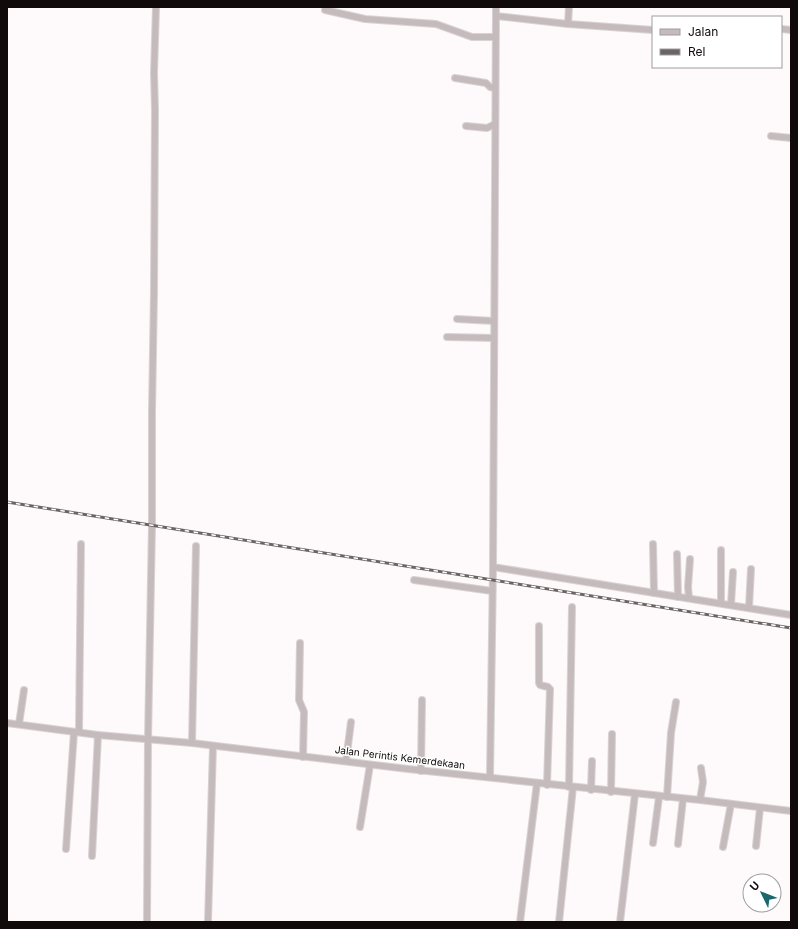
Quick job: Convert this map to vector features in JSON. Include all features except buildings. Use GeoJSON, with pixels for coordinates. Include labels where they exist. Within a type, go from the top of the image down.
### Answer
{"type":"FeatureCollection","features":[{"type":"Feature","properties":{"kind":"street"},"geometry":{"type":"LineString","coordinates":[[147,922],[154,291],[154,73],[156,7]]}},
{"type":"Feature","properties":{"kind":"street"},"geometry":{"type":"LineString","coordinates":[[490,777],[493,567],[496,7]]}},
{"type":"Feature","properties":{"kind":"street"},"geometry":{"type":"LineString","coordinates":[[568,24],[569,7]]}},
{"type":"Feature","properties":{"kind":"street"},"geometry":{"type":"LineString","coordinates":[[325,10],[365,19],[436,24],[472,37],[495,37]]}},
{"type":"Feature","properties":{"kind":"street"},"geometry":{"type":"LineString","coordinates":[[496,16],[568,24],[652,30]]}},
{"type":"Feature","properties":{"kind":"street"},"geometry":{"type":"LineString","coordinates":[[782,29],[791,30]]}},
{"type":"Feature","properties":{"kind":"street"},"geometry":{"type":"LineString","coordinates":[[455,78],[486,83],[490,87],[495,88]]}},
{"type":"Feature","properties":{"kind":"street"},"geometry":{"type":"LineString","coordinates":[[466,126],[487,128],[495,124]]}},
{"type":"Feature","properties":{"kind":"street"},"geometry":{"type":"LineString","coordinates":[[771,136],[791,138]]}},
{"type":"Feature","properties":{"kind":"street"},"geometry":{"type":"LineString","coordinates":[[457,319],[494,321]]}},
{"type":"Feature","properties":{"kind":"street"},"geometry":{"type":"LineString","coordinates":[[447,337],[494,338]]}},
{"type":"Feature","properties":{"kind":"street"},"geometry":{"type":"LineString","coordinates":[[66,849],[77,732],[81,544]]}},
{"type":"Feature","properties":{"kind":"street"},"geometry":{"type":"LineString","coordinates":[[653,544],[654,593]]}},
{"type":"Feature","properties":{"kind":"street"},"geometry":{"type":"LineString","coordinates":[[192,743],[196,546]]}},
{"type":"Feature","properties":{"kind":"street"},"geometry":{"type":"LineString","coordinates":[[721,550],[721,602]]}},
{"type":"Feature","properties":{"kind":"street"},"geometry":{"type":"LineString","coordinates":[[677,554],[678,597]]}},
{"type":"Feature","properties":{"kind":"street"},"geometry":{"type":"LineString","coordinates":[[689,598],[688,587],[690,559]]}},
{"type":"Feature","properties":{"kind":"street"},"geometry":{"type":"LineString","coordinates":[[493,567],[678,597],[721,602],[791,615]]}},
{"type":"Feature","properties":{"kind":"street"},"geometry":{"type":"LineString","coordinates":[[749,607],[751,569]]}},
{"type":"Feature","properties":{"kind":"street"},"geometry":{"type":"LineString","coordinates":[[731,604],[733,572]]}},
{"type":"Feature","properties":{"kind":"street"},"geometry":{"type":"LineString","coordinates":[[414,580],[492,591]]}},
{"type":"Feature","properties":{"kind":"street"},"geometry":{"type":"LineString","coordinates":[[559,922],[571,787],[572,607]]}},
{"type":"Feature","properties":{"kind":"street"},"geometry":{"type":"LineString","coordinates":[[539,626],[539,682],[540,685],[548,687],[550,690],[547,785]]}},
{"type":"Feature","properties":{"kind":"street"},"geometry":{"type":"LineString","coordinates":[[300,643],[298,700],[304,712],[303,757]]}},
{"type":"Feature","properties":{"kind":"street"},"geometry":{"type":"LineString","coordinates":[[19,724],[24,690]]}},
{"type":"Feature","properties":{"kind":"street"},"geometry":{"type":"LineString","coordinates":[[421,771],[422,700]]}},
{"type":"Feature","properties":{"kind":"street"},"geometry":{"type":"LineString","coordinates":[[667,797],[676,702]]}},
{"type":"Feature","properties":{"kind":"street","name":"Jalan Perintis Kemerdekaan"},"geometry":{"type":"LineString","coordinates":[[7,722],[77,732],[192,743],[421,771],[490,777],[537,784],[700,800],[791,811]]}},
{"type":"Feature","properties":{"kind":"street"},"geometry":{"type":"LineString","coordinates":[[346,761],[351,722]]}},
{"type":"Feature","properties":{"kind":"street"},"geometry":{"type":"LineString","coordinates":[[92,856],[98,734]]}},
{"type":"Feature","properties":{"kind":"street"},"geometry":{"type":"LineString","coordinates":[[611,792],[612,734]]}},
{"type":"Feature","properties":{"kind":"street"},"geometry":{"type":"LineString","coordinates":[[208,922],[213,746]]}},
{"type":"Feature","properties":{"kind":"street"},"geometry":{"type":"LineString","coordinates":[[591,790],[592,761]]}},
{"type":"Feature","properties":{"kind":"street"},"geometry":{"type":"LineString","coordinates":[[360,827],[370,765]]}},
{"type":"Feature","properties":{"kind":"street"},"geometry":{"type":"LineString","coordinates":[[700,800],[703,782],[701,768]]}},
{"type":"Feature","properties":{"kind":"street"},"geometry":{"type":"LineString","coordinates":[[520,922],[537,784]]}},
{"type":"Feature","properties":{"kind":"street"},"geometry":{"type":"LineString","coordinates":[[620,922],[635,794]]}},
{"type":"Feature","properties":{"kind":"street"},"geometry":{"type":"LineString","coordinates":[[653,843],[659,797]]}},
{"type":"Feature","properties":{"kind":"street"},"geometry":{"type":"LineString","coordinates":[[678,844],[683,799]]}},
{"type":"Feature","properties":{"kind":"street"},"geometry":{"type":"LineString","coordinates":[[723,847],[731,804]]}},
{"type":"Feature","properties":{"kind":"street"},"geometry":{"type":"LineString","coordinates":[[756,846],[760,808]]}},
{"type":"Feature","properties":{"kind":"railway"},"geometry":{"type":"LineString","coordinates":[[7,502],[791,628]]}}]}
